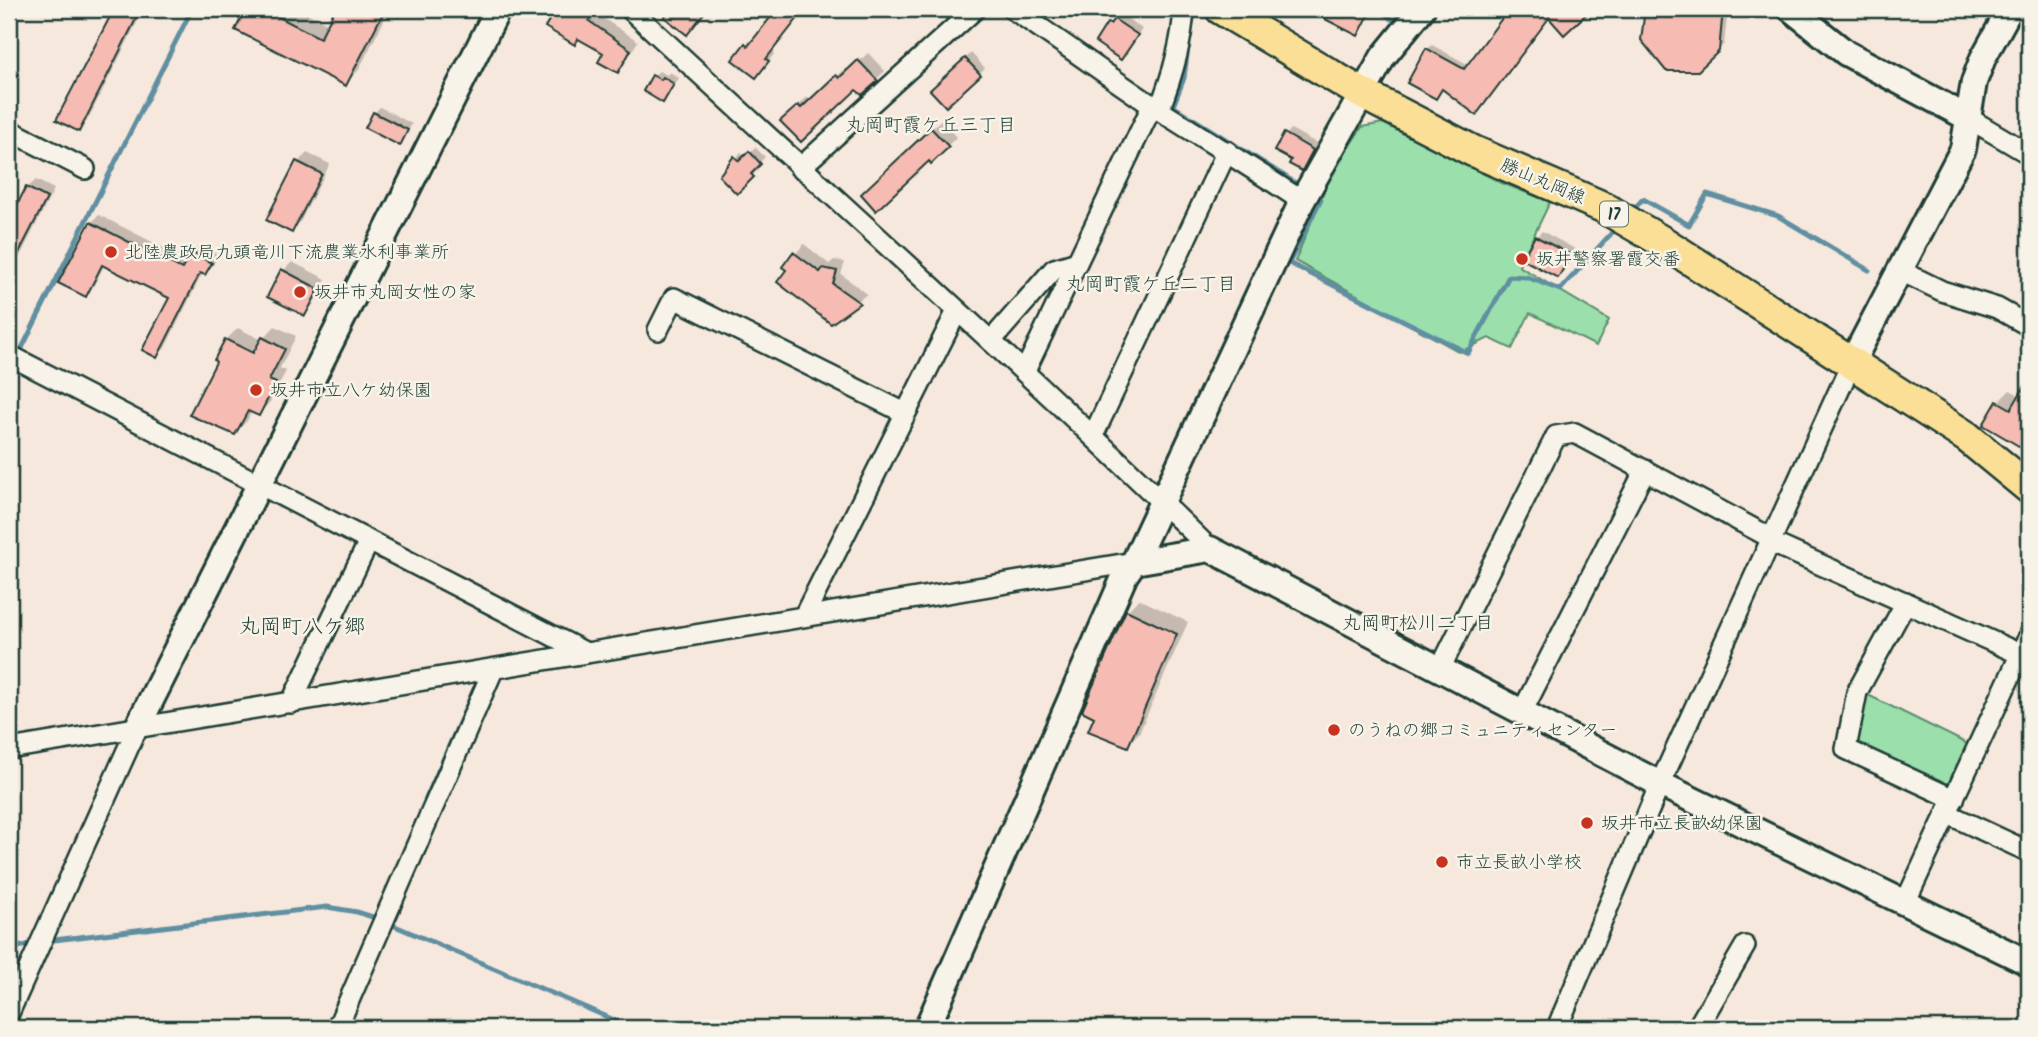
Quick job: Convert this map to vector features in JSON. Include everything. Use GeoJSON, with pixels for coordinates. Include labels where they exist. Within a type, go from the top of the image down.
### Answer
{"type":"FeatureCollection","features":[{"type":"Feature","properties":{"kind":"main road","name":"勝山丸岡線"},"geometry":{"type":"LineString","coordinates":[[1221,9],[1361,93],[1473,151],[1603,207],[1663,242],[1967,437],[2029,488]]}},
{"type":"Feature","properties":{"kind":"street"},"geometry":{"type":"LineString","coordinates":[[9,1013],[138,726],[498,9]]}},
{"type":"Feature","properties":{"kind":"street"},"geometry":{"type":"LineString","coordinates":[[630,9],[1025,371],[1210,549],[1660,784],[2029,963]]}},
{"type":"Feature","properties":{"kind":"street"},"geometry":{"type":"LineString","coordinates":[[800,167],[975,9]]}},
{"type":"Feature","properties":{"kind":"street"},"geometry":{"type":"LineString","coordinates":[[1012,9],[1156,107],[1302,201]]}},
{"type":"Feature","properties":{"kind":"street"},"geometry":{"type":"LineString","coordinates":[[1025,371],[1174,68],[1183,29],[1184,9]]}},
{"type":"Feature","properties":{"kind":"street"},"geometry":{"type":"LineString","coordinates":[[927,1028],[1125,575],[1134,562],[1302,201],[1383,57],[1422,9]]}},
{"type":"Feature","properties":{"kind":"street"},"geometry":{"type":"LineString","coordinates":[[1791,9],[1846,53],[2029,154]]}},
{"type":"Feature","properties":{"kind":"street"},"geometry":{"type":"LineString","coordinates":[[1557,1028],[1660,784],[1852,362],[1963,149],[1974,82],[1983,58],[2010,9]]}},
{"type":"Feature","properties":{"kind":"street"},"geometry":{"type":"LineString","coordinates":[[9,130],[85,169]]}},
{"type":"Feature","properties":{"kind":"street"},"geometry":{"type":"LineString","coordinates":[[1093,436],[1227,151]]}},
{"type":"Feature","properties":{"kind":"street"},"geometry":{"type":"LineString","coordinates":[[991,341],[1054,269],[1077,262]]}},
{"type":"Feature","properties":{"kind":"street"},"geometry":{"type":"LineString","coordinates":[[1899,270],[1942,291],[1997,308],[2029,326]]}},
{"type":"Feature","properties":{"kind":"street"},"geometry":{"type":"LineString","coordinates":[[658,330],[674,298],[905,413]]}},
{"type":"Feature","properties":{"kind":"street"},"geometry":{"type":"LineString","coordinates":[[804,616],[957,311]]}},
{"type":"Feature","properties":{"kind":"street"},"geometry":{"type":"LineString","coordinates":[[9,355],[586,653]]}},
{"type":"Feature","properties":{"kind":"street"},"geometry":{"type":"LineString","coordinates":[[1440,669],[1556,436],[1575,433],[1771,540],[1906,602],[2026,649],[1905,903]]}},
{"type":"Feature","properties":{"kind":"street"},"geometry":{"type":"LineString","coordinates":[[1522,712],[1645,470]]}},
{"type":"Feature","properties":{"kind":"street"},"geometry":{"type":"LineString","coordinates":[[291,703],[369,541]]}},
{"type":"Feature","properties":{"kind":"street"},"geometry":{"type":"LineString","coordinates":[[9,749],[1210,549]]}},
{"type":"Feature","properties":{"kind":"street"},"geometry":{"type":"LineString","coordinates":[[1906,602],[1857,692],[1846,749],[2029,852]]}},
{"type":"Feature","properties":{"kind":"street"},"geometry":{"type":"LineString","coordinates":[[337,1028],[493,670]]}},
{"type":"Feature","properties":{"kind":"street"},"geometry":{"type":"LineString","coordinates":[[1697,1028],[1745,946]]}},
{"type":"Feature","properties":{"kind":"street"},"geometry":{"type":"LineString","coordinates":[[9,975],[35,956]]}},
{"type":"Feature","properties":{"kind":"green space"},"geometry":{"type":"Polygon","coordinates":[[[1383,123],[1502,183],[1550,202],[1519,266],[1609,320],[1596,346],[1530,313],[1512,349],[1489,338],[1460,352],[1295,261],[1331,174],[1362,127],[1383,123]]]}},
{"type":"Feature","properties":{"kind":"green space"},"geometry":{"type":"Polygon","coordinates":[[[1866,694],[1968,744],[1947,791],[1850,746],[1866,694]]]}},
{"type":"Feature","properties":{"kind":"building"},"geometry":{"type":"Polygon","coordinates":[[[114,9],[141,9],[79,132],[56,120],[114,9]]]}},
{"type":"Feature","properties":{"kind":"building"},"geometry":{"type":"Polygon","coordinates":[[[246,9],[263,9],[320,38],[335,9],[385,9],[346,86],[235,30],[246,9]]]}},
{"type":"Feature","properties":{"kind":"building"},"geometry":{"type":"Polygon","coordinates":[[[559,9],[596,9],[589,21],[631,50],[618,73],[598,62],[603,53],[578,39],[575,45],[545,27],[554,12],[557,14],[559,9]]]}},
{"type":"Feature","properties":{"kind":"building"},"geometry":{"type":"Polygon","coordinates":[[[671,9],[707,9],[687,35],[664,17],[671,9]]]}},
{"type":"Feature","properties":{"kind":"building"},"geometry":{"type":"Polygon","coordinates":[[[777,9],[805,9],[766,59],[769,61],[756,78],[732,60],[745,43],[748,46],[777,9]]]}},
{"type":"Feature","properties":{"kind":"building"},"geometry":{"type":"Polygon","coordinates":[[[1330,9],[1372,9],[1358,36],[1325,19],[1330,9]]]}},
{"type":"Feature","properties":{"kind":"building"},"geometry":{"type":"Polygon","coordinates":[[[1509,9],[1592,9],[1564,35],[1549,18],[1476,115],[1442,89],[1436,99],[1407,83],[1426,48],[1464,69],[1509,9]]]}},
{"type":"Feature","properties":{"kind":"building"},"geometry":{"type":"Polygon","coordinates":[[[1645,9],[1723,9],[1719,51],[1698,71],[1666,71],[1641,40],[1645,9]]]}},
{"type":"Feature","properties":{"kind":"building"},"geometry":{"type":"Polygon","coordinates":[[[1114,19],[1138,35],[1121,60],[1095,42],[1107,23],[1110,24],[1114,19]]]}},
{"type":"Feature","properties":{"kind":"building"},"geometry":{"type":"Polygon","coordinates":[[[965,58],[981,75],[946,107],[930,90],[965,58]]]}},
{"type":"Feature","properties":{"kind":"building"},"geometry":{"type":"Polygon","coordinates":[[[858,60],[878,81],[862,95],[856,90],[801,142],[780,121],[798,105],[801,108],[836,75],[839,78],[858,60]]]}},
{"type":"Feature","properties":{"kind":"building"},"geometry":{"type":"Polygon","coordinates":[[[652,75],[661,80],[663,77],[674,84],[663,103],[643,91],[652,75]]]}},
{"type":"Feature","properties":{"kind":"building"},"geometry":{"type":"Polygon","coordinates":[[[373,112],[408,130],[400,146],[365,128],[373,112]]]}},
{"type":"Feature","properties":{"kind":"building"},"geometry":{"type":"Polygon","coordinates":[[[931,128],[949,147],[931,164],[929,161],[876,211],[861,194],[931,128]]]}},
{"type":"Feature","properties":{"kind":"building"},"geometry":{"type":"Polygon","coordinates":[[[1284,133],[1313,150],[1302,171],[1289,164],[1291,160],[1274,151],[1284,133]]]}},
{"type":"Feature","properties":{"kind":"building"},"geometry":{"type":"Polygon","coordinates":[[[749,151],[761,164],[751,174],[754,177],[737,194],[719,176],[734,156],[739,161],[749,151]]]}},
{"type":"Feature","properties":{"kind":"building"},"geometry":{"type":"Polygon","coordinates":[[[296,161],[322,174],[292,233],[266,220],[296,161]]]}},
{"type":"Feature","properties":{"kind":"building"},"geometry":{"type":"Polygon","coordinates":[[[26,187],[47,198],[9,272],[9,221],[26,187]]]}},
{"type":"Feature","properties":{"kind":"building"},"geometry":{"type":"Polygon","coordinates":[[[90,222],[182,269],[191,252],[212,263],[205,275],[200,273],[157,358],[142,350],[169,298],[102,265],[86,297],[58,283],[90,222]]]}},
{"type":"Feature","properties":{"kind":"building"},"geometry":{"type":"Polygon","coordinates":[[[1535,236],[1571,255],[1558,278],[1522,259],[1535,236]]]}},
{"type":"Feature","properties":{"kind":"building"},"geometry":{"type":"Polygon","coordinates":[[[793,252],[820,272],[823,268],[837,271],[833,284],[860,303],[831,324],[777,282],[786,270],[782,267],[793,252]]]}},
{"type":"Feature","properties":{"kind":"building"},"geometry":{"type":"Polygon","coordinates":[[[281,269],[319,289],[305,316],[267,297],[281,269]]]}},
{"type":"Feature","properties":{"kind":"building"},"geometry":{"type":"Polygon","coordinates":[[[262,337],[285,349],[269,380],[276,383],[259,416],[248,411],[235,435],[189,415],[225,339],[253,353],[262,337]]]}},
{"type":"Feature","properties":{"kind":"building"},"geometry":{"type":"Polygon","coordinates":[[[2029,379],[2029,452],[1983,425],[1997,401],[2011,409],[2029,379]]]}},
{"type":"Feature","properties":{"kind":"building"},"geometry":{"type":"Polygon","coordinates":[[[1126,610],[1177,634],[1128,747],[1088,731],[1094,717],[1082,711],[1126,610]]]}},
{"type":"Feature","properties":{"kind":"waterway"},"geometry":{"type":"LineString","coordinates":[[9,374],[192,9]]}},
{"type":"Feature","properties":{"kind":"waterway"},"geometry":{"type":"LineString","coordinates":[[1379,9],[1393,20]]}},
{"type":"Feature","properties":{"kind":"waterway"},"geometry":{"type":"LineString","coordinates":[[1188,47],[1184,78],[1173,106],[1302,187]]}},
{"type":"Feature","properties":{"kind":"waterway"},"geometry":{"type":"LineString","coordinates":[[1313,194],[1321,199],[1289,263],[1468,353],[1509,276],[1527,277],[1560,290],[1618,226]]}},
{"type":"Feature","properties":{"kind":"waterway"},"geometry":{"type":"LineString","coordinates":[[1630,213],[1643,199],[1689,225],[1707,194],[1778,216],[1869,270]]}},
{"type":"Feature","properties":{"kind":"waterway"},"geometry":{"type":"LineString","coordinates":[[421,810],[474,689]]}},
{"type":"Feature","properties":{"kind":"waterway"},"geometry":{"type":"LineString","coordinates":[[46,941],[327,907],[379,919]]}},
{"type":"Feature","properties":{"kind":"waterway"},"geometry":{"type":"LineString","coordinates":[[388,923],[633,1028]]}},
{"type":"Feature","properties":{"kind":"waterway"},"geometry":{"type":"LineString","coordinates":[[9,949],[36,943]]}},
{"type":"Feature","properties":{"kind":"place","name":"北陸農政局九頭竜川下流農業水利事業所"},"geometry":{"type":"Point","coordinates":[111,252]}},
{"type":"Feature","properties":{"kind":"place","name":"坂井警察署霞交番"},"geometry":{"type":"Point","coordinates":[1522,259]}},
{"type":"Feature","properties":{"kind":"place","name":"坂井市丸岡女性の家"},"geometry":{"type":"Point","coordinates":[300,292]}},
{"type":"Feature","properties":{"kind":"place","name":"坂井市立八ケ幼保園"},"geometry":{"type":"Point","coordinates":[256,390]}},
{"type":"Feature","properties":{"kind":"place","name":"のうねの郷コミュニティセンター"},"geometry":{"type":"Point","coordinates":[1334,730]}},
{"type":"Feature","properties":{"kind":"place","name":"坂井市立長畝幼保園"},"geometry":{"type":"Point","coordinates":[1587,823]}},
{"type":"Feature","properties":{"kind":"place","name":"市立長畝小学校"},"geometry":{"type":"Point","coordinates":[1442,862]}},
{"type":"Feature","properties":{"kind":"district","name":"丸岡町霞ケ丘三丁目"},"geometry":{"type":"Point","coordinates":[931,124]}},
{"type":"Feature","properties":{"kind":"district","name":"丸岡町霞ケ丘二丁目"},"geometry":{"type":"Point","coordinates":[1151,283]}},
{"type":"Feature","properties":{"kind":"district","name":"丸岡町松川二丁目"},"geometry":{"type":"Point","coordinates":[1418,622]}},
{"type":"Feature","properties":{"kind":"district","name":"丸岡町八ケ郷"},"geometry":{"type":"Point","coordinates":[302,626]}}]}
